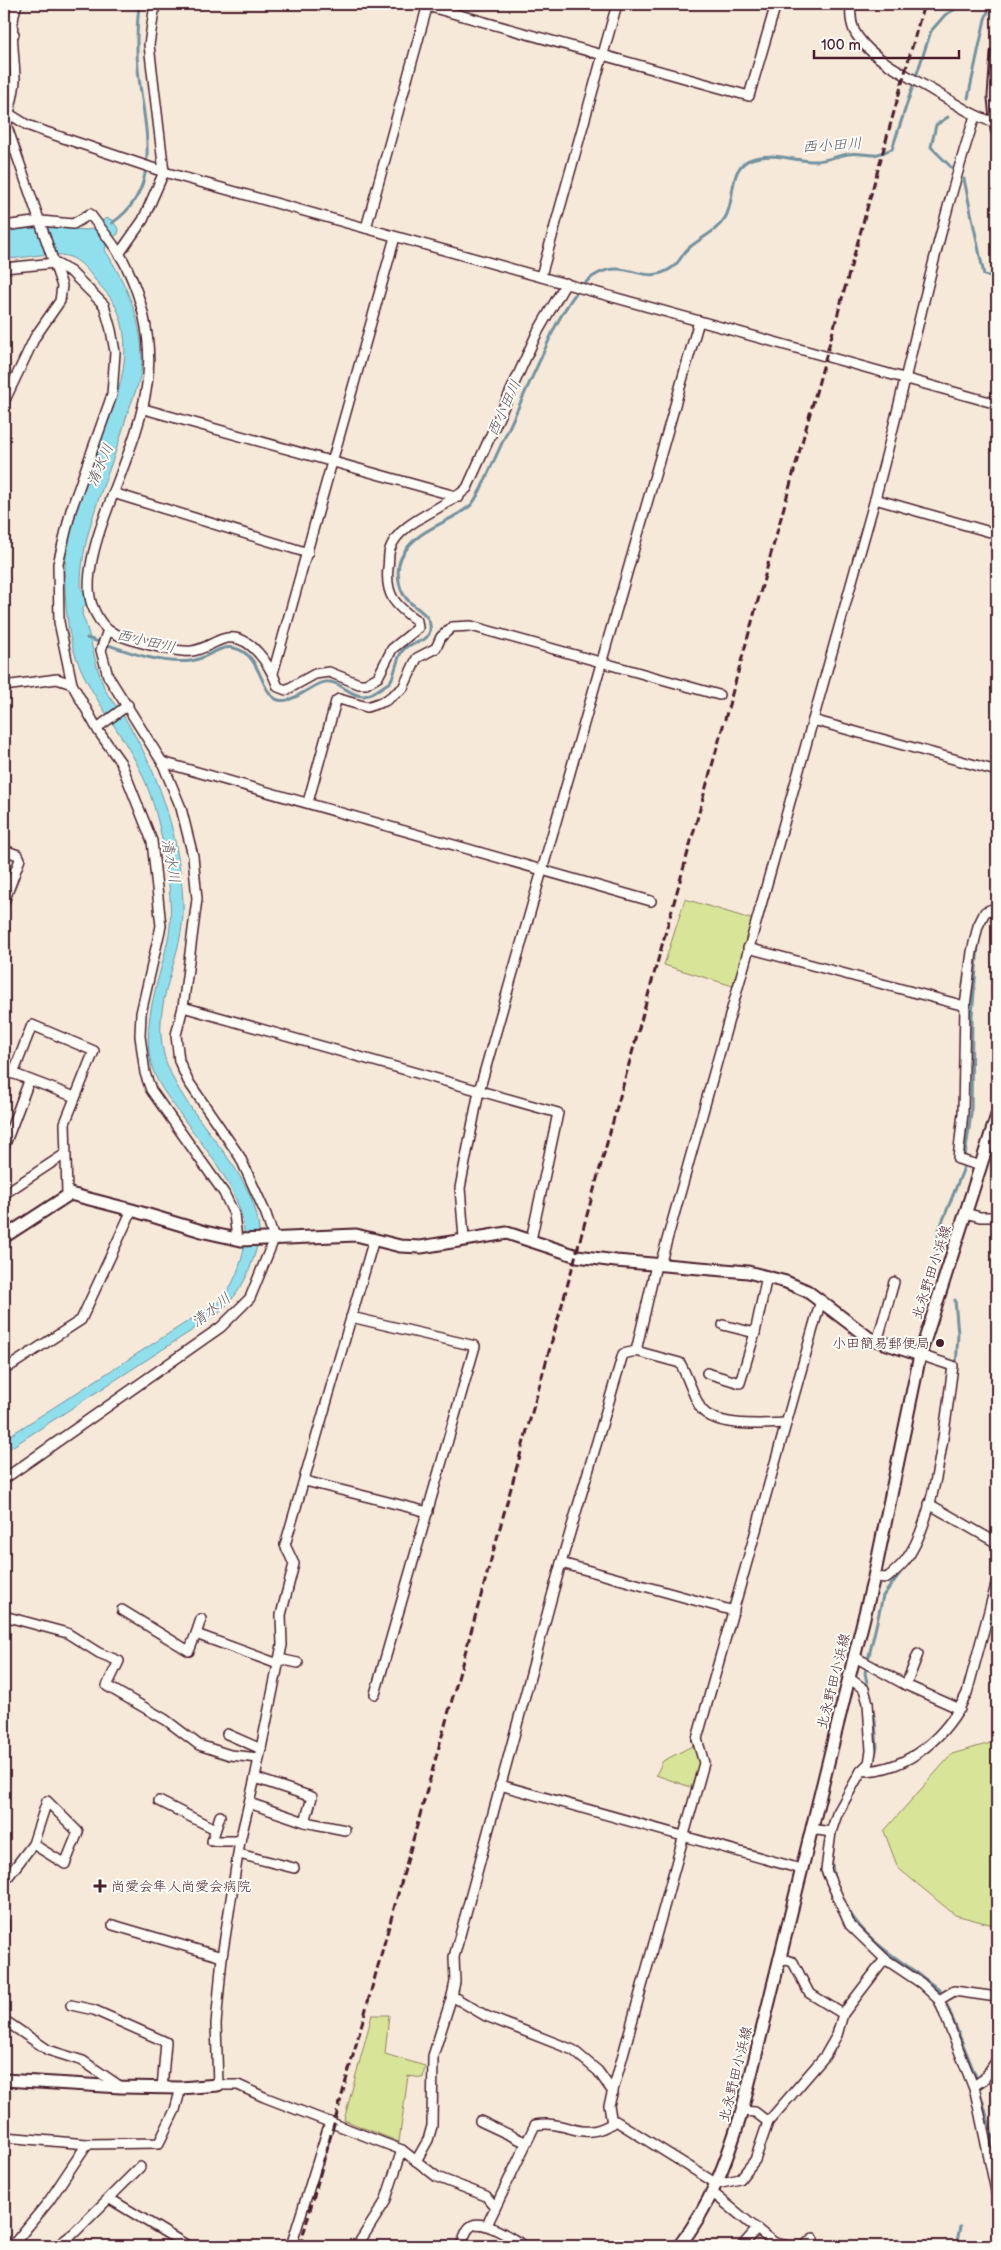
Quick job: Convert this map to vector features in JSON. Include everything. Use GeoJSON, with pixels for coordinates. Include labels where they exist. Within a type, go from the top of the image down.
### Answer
{"type":"FeatureCollection","features":[{"type":"Feature","properties":{"kind":"main road"},"geometry":{"type":"LineString","coordinates":[[997,54],[997,126]]}},
{"type":"Feature","properties":{"kind":"main road","name":"北永野田小浜線"},"geometry":{"type":"LineString","coordinates":[[679,2246],[715,2189],[742,2111],[849,1678],[858,1659],[920,1356],[965,1213],[976,1164],[997,1115]]}},
{"type":"Feature","properties":{"kind":"main road"},"geometry":{"type":"LineString","coordinates":[[4,1237],[44,1212],[67,1194],[132,1210],[205,1232],[239,1239],[341,1235],[374,1239],[400,1246],[421,1247],[464,1238],[507,1233],[577,1256],[748,1272],[767,1276],[796,1286],[821,1300],[855,1328],[877,1342],[920,1356]]}},
{"type":"Feature","properties":{"kind":"main road"},"geometry":{"type":"LineString","coordinates":[[4,2080],[162,2088],[218,2085]]}},
{"type":"Feature","properties":{"kind":"street"},"geometry":{"type":"LineString","coordinates":[[4,402],[35,337],[60,301],[62,286],[7,127],[8,113],[15,83],[13,17],[18,4]]}},
{"type":"Feature","properties":{"kind":"street"},"geometry":{"type":"LineString","coordinates":[[119,254],[143,220],[160,170],[150,45],[155,4]]}},
{"type":"Feature","properties":{"kind":"street"},"geometry":{"type":"LineString","coordinates":[[366,228],[425,4],[749,96],[776,4]]}},
{"type":"Feature","properties":{"kind":"street"},"geometry":{"type":"LineString","coordinates":[[541,276],[618,4]]}},
{"type":"Feature","properties":{"kind":"street"},"geometry":{"type":"LineString","coordinates":[[850,4],[852,21],[857,36],[890,65],[975,116],[997,126]]}},
{"type":"Feature","properties":{"kind":"street"},"geometry":{"type":"LineString","coordinates":[[4,27],[14,34]]}},
{"type":"Feature","properties":{"kind":"street"},"geometry":{"type":"LineString","coordinates":[[8,113],[40,130],[160,170],[997,404]]}},
{"type":"Feature","properties":{"kind":"street"},"geometry":{"type":"LineString","coordinates":[[636,1351],[658,1265],[875,499],[956,174],[975,116]]}},
{"type":"Feature","properties":{"kind":"street"},"geometry":{"type":"LineString","coordinates":[[4,226],[41,221],[73,224],[90,214],[119,254],[128,270],[149,334],[150,371],[144,409],[95,546],[90,569],[91,603],[98,618],[108,630],[154,646],[181,652],[194,651],[225,638],[238,638],[260,655],[273,673],[278,687],[286,690],[315,674],[329,672],[359,684],[366,684],[378,677],[384,670],[392,649],[418,628],[417,621],[393,600],[386,584],[390,549],[399,535],[417,519],[459,496],[467,488],[537,333],[568,283]]}},
{"type":"Feature","properties":{"kind":"street"},"geometry":{"type":"LineString","coordinates":[[273,673],[308,554],[395,237]]}},
{"type":"Feature","properties":{"kind":"street"},"geometry":{"type":"LineString","coordinates":[[4,268],[55,263],[71,272],[104,305],[115,352],[112,395],[71,510],[58,564],[59,622],[72,684],[97,728],[121,763],[152,840],[161,926],[141,1013],[140,1036],[145,1073],[151,1090],[224,1193],[234,1214],[239,1239]]}},
{"type":"Feature","properties":{"kind":"street"},"geometry":{"type":"LineString","coordinates":[[464,1238],[460,1188],[478,1091],[700,321]]}},
{"type":"Feature","properties":{"kind":"street"},"geometry":{"type":"LineString","coordinates":[[144,409],[459,496]]}},
{"type":"Feature","properties":{"kind":"street"},"geometry":{"type":"LineString","coordinates":[[113,493],[308,554]]}},
{"type":"Feature","properties":{"kind":"street"},"geometry":{"type":"LineString","coordinates":[[875,499],[997,534]]}},
{"type":"Feature","properties":{"kind":"street"},"geometry":{"type":"LineString","coordinates":[[308,802],[336,702],[339,700],[367,707],[396,694],[406,684],[417,658],[436,648],[441,637],[452,627],[471,626],[720,695]]}},
{"type":"Feature","properties":{"kind":"street"},"geometry":{"type":"LineString","coordinates":[[4,1479],[221,1327],[250,1298],[270,1239],[266,1214],[240,1157],[188,1081],[180,1061],[176,1035],[183,1007],[197,899],[193,856],[181,808],[162,762],[128,705],[108,676],[101,650],[108,630]]}},
{"type":"Feature","properties":{"kind":"street"},"geometry":{"type":"LineString","coordinates":[[4,686],[57,679],[72,684]]}},
{"type":"Feature","properties":{"kind":"street"},"geometry":{"type":"LineString","coordinates":[[97,728],[128,705]]}},
{"type":"Feature","properties":{"kind":"street"},"geometry":{"type":"LineString","coordinates":[[813,720],[997,771]]}},
{"type":"Feature","properties":{"kind":"street"},"geometry":{"type":"LineString","coordinates":[[162,762],[651,901]]}},
{"type":"Feature","properties":{"kind":"street"},"geometry":{"type":"LineString","coordinates":[[4,850],[18,855],[20,859],[4,902]]}},
{"type":"Feature","properties":{"kind":"street"},"geometry":{"type":"LineString","coordinates":[[976,1164],[959,1159],[963,1113],[965,1006],[978,926],[985,912],[997,907]]}},
{"type":"Feature","properties":{"kind":"street"},"geometry":{"type":"LineString","coordinates":[[748,948],[965,1006]]}},
{"type":"Feature","properties":{"kind":"street"},"geometry":{"type":"LineString","coordinates":[[183,1007],[558,1113],[531,1240]]}},
{"type":"Feature","properties":{"kind":"street"},"geometry":{"type":"LineString","coordinates":[[14,1074],[32,1025],[94,1051],[65,1123],[67,1194]]}},
{"type":"Feature","properties":{"kind":"street"},"geometry":{"type":"LineString","coordinates":[[4,1070],[75,1097]]}},
{"type":"Feature","properties":{"kind":"street"},"geometry":{"type":"LineString","coordinates":[[4,1147],[29,1081]]}},
{"type":"Feature","properties":{"kind":"street"},"geometry":{"type":"LineString","coordinates":[[4,1194],[65,1154]]}},
{"type":"Feature","properties":{"kind":"street"},"geometry":{"type":"LineString","coordinates":[[4,1370],[81,1320],[132,1210]]}},
{"type":"Feature","properties":{"kind":"street"},"geometry":{"type":"LineString","coordinates":[[965,1213],[980,1217],[997,1217]]}},
{"type":"Feature","properties":{"kind":"street"},"geometry":{"type":"LineString","coordinates":[[374,1239],[285,1545],[294,1564],[281,1615],[282,1645],[240,1841],[222,1957],[216,2024],[218,2085],[238,2085],[402,2150],[437,2177],[486,2196],[495,2207]]}},
{"type":"Feature","properties":{"kind":"street"},"geometry":{"type":"LineString","coordinates":[[707,1373],[740,1383],[755,1333],[767,1276]]}},
{"type":"Feature","properties":{"kind":"street"},"geometry":{"type":"LineString","coordinates":[[877,1342],[894,1282]]}},
{"type":"Feature","properties":{"kind":"street"},"geometry":{"type":"LineString","coordinates":[[612,2124],[609,2105],[686,1836],[704,1763],[697,1739],[821,1300]]}},
{"type":"Feature","properties":{"kind":"street"},"geometry":{"type":"LineString","coordinates":[[351,1316],[475,1346],[374,1694]]}},
{"type":"Feature","properties":{"kind":"street"},"geometry":{"type":"LineString","coordinates":[[723,1325],[755,1333]]}},
{"type":"Feature","properties":{"kind":"street"},"geometry":{"type":"LineString","coordinates":[[416,2161],[428,2140],[432,2126],[433,2056],[455,1982],[454,1957],[561,1563],[623,1354],[636,1351],[680,1364],[700,1409],[713,1418],[751,1425],[785,1423]]}},
{"type":"Feature","properties":{"kind":"street"},"geometry":{"type":"LineString","coordinates":[[874,1577],[887,1578],[905,1561],[916,1541],[930,1504],[943,1446],[953,1366],[920,1356]]}},
{"type":"Feature","properties":{"kind":"street"},"geometry":{"type":"LineString","coordinates":[[305,1481],[428,1512]]}},
{"type":"Feature","properties":{"kind":"street"},"geometry":{"type":"LineString","coordinates":[[930,1504],[997,1543]]}},
{"type":"Feature","properties":{"kind":"street"},"geometry":{"type":"LineString","coordinates":[[561,1563],[734,1612]]}},
{"type":"Feature","properties":{"kind":"street"},"geometry":{"type":"LineString","coordinates":[[861,1771],[872,1771],[911,1759],[945,1729],[960,1709],[967,1693],[993,1609],[997,1582]]}},
{"type":"Feature","properties":{"kind":"street"},"geometry":{"type":"LineString","coordinates":[[122,1610],[189,1651],[202,1619]]}},
{"type":"Feature","properties":{"kind":"street"},"geometry":{"type":"LineString","coordinates":[[4,1616],[67,1632],[100,1653],[119,1661],[107,1686],[166,1720],[199,1745],[230,1755],[259,1758]]}},
{"type":"Feature","properties":{"kind":"street"},"geometry":{"type":"LineString","coordinates":[[196,1634],[278,1661],[298,1663]]}},
{"type":"Feature","properties":{"kind":"street"},"geometry":{"type":"LineString","coordinates":[[906,1685],[918,1654]]}},
{"type":"Feature","properties":{"kind":"street"},"geometry":{"type":"LineString","coordinates":[[858,1659],[906,1685],[960,1709]]}},
{"type":"Feature","properties":{"kind":"street"},"geometry":{"type":"LineString","coordinates":[[849,1678],[864,1689],[868,1702],[871,1751],[869,1763],[861,1771],[837,1814],[831,1832],[826,1870],[833,1890],[850,1925],[885,1959],[922,1983],[939,2000],[974,2086],[997,2196]]}},
{"type":"Feature","properties":{"kind":"street"},"geometry":{"type":"LineString","coordinates":[[227,1734],[261,1748]]}},
{"type":"Feature","properties":{"kind":"street"},"geometry":{"type":"LineString","coordinates":[[255,1778],[312,1797],[305,1822]]}},
{"type":"Feature","properties":{"kind":"street"},"geometry":{"type":"LineString","coordinates":[[500,1785],[801,1869]]}},
{"type":"Feature","properties":{"kind":"street"},"geometry":{"type":"LineString","coordinates":[[4,1882],[32,1844],[47,1801],[78,1832],[65,1864],[32,1844]]}},
{"type":"Feature","properties":{"kind":"street"},"geometry":{"type":"LineString","coordinates":[[159,1801],[215,1829]]}},
{"type":"Feature","properties":{"kind":"street"},"geometry":{"type":"LineString","coordinates":[[249,1803],[305,1822],[345,1830]]}},
{"type":"Feature","properties":{"kind":"street"},"geometry":{"type":"LineString","coordinates":[[220,1816],[212,1841],[240,1841]]}},
{"type":"Feature","properties":{"kind":"street"},"geometry":{"type":"LineString","coordinates":[[811,1829],[831,1832]]}},
{"type":"Feature","properties":{"kind":"street"},"geometry":{"type":"LineString","coordinates":[[239,1854],[294,1868]]}},
{"type":"Feature","properties":{"kind":"street"},"geometry":{"type":"LineString","coordinates":[[4,1922],[4,1949]]}},
{"type":"Feature","properties":{"kind":"street"},"geometry":{"type":"LineString","coordinates":[[113,1925],[222,1957]]}},
{"type":"Feature","properties":{"kind":"street"},"geometry":{"type":"LineString","coordinates":[[779,1958],[793,1962],[809,1993],[843,2014]]}},
{"type":"Feature","properties":{"kind":"street"},"geometry":{"type":"LineString","coordinates":[[715,2189],[740,2179],[755,2160],[768,2122],[824,2056],[837,2035],[843,2014],[885,1959]]}},
{"type":"Feature","properties":{"kind":"street"},"geometry":{"type":"LineString","coordinates":[[939,2000],[954,1991],[997,1997]]}},
{"type":"Feature","properties":{"kind":"street"},"geometry":{"type":"LineString","coordinates":[[452,1996],[486,2016],[573,2050],[598,2072],[613,2092]]}},
{"type":"Feature","properties":{"kind":"street"},"geometry":{"type":"LineString","coordinates":[[71,2005],[94,2010],[166,2042],[162,2088]]}},
{"type":"Feature","properties":{"kind":"street"},"geometry":{"type":"LineString","coordinates":[[4,2020],[48,2050],[82,2061],[121,2087]]}},
{"type":"Feature","properties":{"kind":"street"},"geometry":{"type":"LineString","coordinates":[[974,2086],[984,2079],[997,2060]]}},
{"type":"Feature","properties":{"kind":"street"},"geometry":{"type":"LineString","coordinates":[[4,2137],[87,2144],[159,2143],[175,2110],[181,2088]]}},
{"type":"Feature","properties":{"kind":"street"},"geometry":{"type":"LineString","coordinates":[[742,2111],[755,2112],[768,2122]]}},
{"type":"Feature","properties":{"kind":"street"},"geometry":{"type":"LineString","coordinates":[[480,2121],[525,2142]]}},
{"type":"Feature","properties":{"kind":"street"},"geometry":{"type":"LineString","coordinates":[[487,2225],[525,2142],[535,2125],[545,2123],[590,2133],[601,2131],[616,2121],[715,2189],[757,2229],[776,2243],[789,2246]]}},
{"type":"Feature","properties":{"kind":"street"},"geometry":{"type":"LineString","coordinates":[[291,2246],[330,2122]]}},
{"type":"Feature","properties":{"kind":"street"},"geometry":{"type":"LineString","coordinates":[[12,2246],[49,2201],[87,2144]]}},
{"type":"Feature","properties":{"kind":"street"},"geometry":{"type":"LineString","coordinates":[[357,2246],[385,2202],[402,2150]]}},
{"type":"Feature","properties":{"kind":"street"},"geometry":{"type":"LineString","coordinates":[[57,2246],[74,2233],[110,2199],[140,2167]]}},
{"type":"Feature","properties":{"kind":"street"},"geometry":{"type":"LineString","coordinates":[[110,2199],[188,2246]]}},
{"type":"Feature","properties":{"kind":"street"},"geometry":{"type":"LineString","coordinates":[[461,2246],[468,2228],[476,2224],[487,2225],[525,2246]]}},
{"type":"Feature","properties":{"kind":"street"},"geometry":{"type":"LineString","coordinates":[[742,2246],[757,2229]]}},
{"type":"Feature","properties":{"kind":"street"},"geometry":{"type":"LineString","coordinates":[[804,2246],[813,2238]]}},
{"type":"Feature","properties":{"kind":"green space"},"geometry":{"type":"Polygon","coordinates":[[[685,899],[754,920],[733,986],[664,965],[685,899]]]}},
{"type":"Feature","properties":{"kind":"green space"},"geometry":{"type":"Polygon","coordinates":[[[997,1741],[997,1926],[955,1915],[898,1868],[884,1831],[952,1754],[997,1741]]]}},
{"type":"Feature","properties":{"kind":"green space"},"geometry":{"type":"Polygon","coordinates":[[[696,1744],[701,1764],[693,1788],[656,1775],[663,1761],[696,1744]]]}},
{"type":"Feature","properties":{"kind":"green space"},"geometry":{"type":"Polygon","coordinates":[[[372,2015],[389,2015],[385,2054],[425,2066],[423,2078],[408,2076],[399,2142],[344,2120],[372,2015]]]}},
{"type":"Feature","properties":{"kind":"water","name":"清水川"},"geometry":{"type":"Polygon","coordinates":[[[106,218],[112,220],[119,230],[118,234],[107,242],[105,250],[120,276],[136,316],[141,345],[142,368],[91,524],[82,567],[81,589],[85,592],[87,604],[83,608],[82,614],[104,687],[138,741],[157,782],[170,821],[179,861],[183,920],[162,1009],[162,1045],[169,1069],[180,1091],[243,1181],[254,1205],[259,1233],[256,1250],[243,1283],[230,1302],[219,1313],[4,1452],[4,1440],[9,1436],[218,1302],[235,1278],[241,1261],[244,1240],[242,1220],[236,1200],[227,1181],[162,1089],[151,1064],[148,1030],[150,1014],[166,950],[170,925],[169,889],[165,854],[156,814],[146,783],[129,750],[86,679],[73,648],[68,623],[65,565],[68,540],[80,494],[114,406],[120,384],[125,341],[121,320],[109,296],[85,268],[74,259],[54,254],[4,259],[4,230],[52,227],[86,230],[92,229],[106,218]]]}},
{"type":"Feature","properties":{"kind":"waterway"},"geometry":{"type":"LineString","coordinates":[[112,223],[129,208],[140,191],[145,172],[146,132],[137,53],[139,4]]}},
{"type":"Feature","properties":{"kind":"waterway","name":"西小田川"},"geometry":{"type":"LineString","coordinates":[[87,638],[138,655],[178,662],[197,660],[223,648],[234,648],[243,651],[249,656],[268,692],[279,700],[292,698],[325,682],[335,683],[359,696],[367,696],[374,693],[390,682],[403,650],[409,645],[425,639],[429,634],[430,627],[427,617],[410,602],[401,590],[398,573],[401,558],[407,548],[423,533],[462,512],[474,502],[555,327],[580,288],[597,274],[608,270],[619,269],[652,275],[659,274],[673,267],[688,249],[713,231],[725,218],[729,210],[736,175],[746,162],[755,158],[769,156],[816,161],[851,153],[874,155],[892,149],[931,31],[945,15],[964,4]]}},
{"type":"Feature","properties":{"kind":"waterway"},"geometry":{"type":"LineString","coordinates":[[968,98],[985,19],[991,4]]}},
{"type":"Feature","properties":{"kind":"waterway"},"geometry":{"type":"LineString","coordinates":[[948,117],[936,125],[931,147],[955,171]]}},
{"type":"Feature","properties":{"kind":"waterway"},"geometry":{"type":"LineString","coordinates":[[964,179],[984,275],[997,278]]}},
{"type":"Feature","properties":{"kind":"waterway"},"geometry":{"type":"LineString","coordinates":[[935,1264],[939,1230],[963,1170],[971,1114],[972,1015],[978,946]]}},
{"type":"Feature","properties":{"kind":"waterway"},"geometry":{"type":"LineString","coordinates":[[955,1300],[958,1334],[956,1367]]}},
{"type":"Feature","properties":{"kind":"waterway"},"geometry":{"type":"LineString","coordinates":[[934,1505],[940,1477]]}},
{"type":"Feature","properties":{"kind":"waterway"},"geometry":{"type":"LineString","coordinates":[[872,1766],[877,1747],[875,1721],[865,1673],[883,1596],[914,1554]]}},
{"type":"Feature","properties":{"kind":"waterway"},"geometry":{"type":"LineString","coordinates":[[831,1857],[834,1880]]}},
{"type":"Feature","properties":{"kind":"waterway"},"geometry":{"type":"LineString","coordinates":[[847,1908],[856,1922],[878,1944],[940,1991]]}},
{"type":"Feature","properties":{"kind":"waterway"},"geometry":{"type":"LineString","coordinates":[[947,2005],[977,2079]]}},
{"type":"Feature","properties":{"kind":"waterway"},"geometry":{"type":"LineString","coordinates":[[980,2092],[992,2134],[997,2173]]}},
{"type":"Feature","properties":{"kind":"waterway"},"geometry":{"type":"LineString","coordinates":[[956,2246],[960,2227]]}},
{"type":"Feature","properties":{"kind":"railway"},"geometry":{"type":"LineString","coordinates":[[300,2246],[924,4]]}},
{"type":"Feature","properties":{"kind":"place","name":"小田簡易郵便局"},"geometry":{"type":"Point","coordinates":[940,1343]}},
{"type":"Feature","properties":{"kind":"place","name":"尚愛会隼人尚愛会病院"},"geometry":{"type":"Point","coordinates":[100,1886]}}]}
